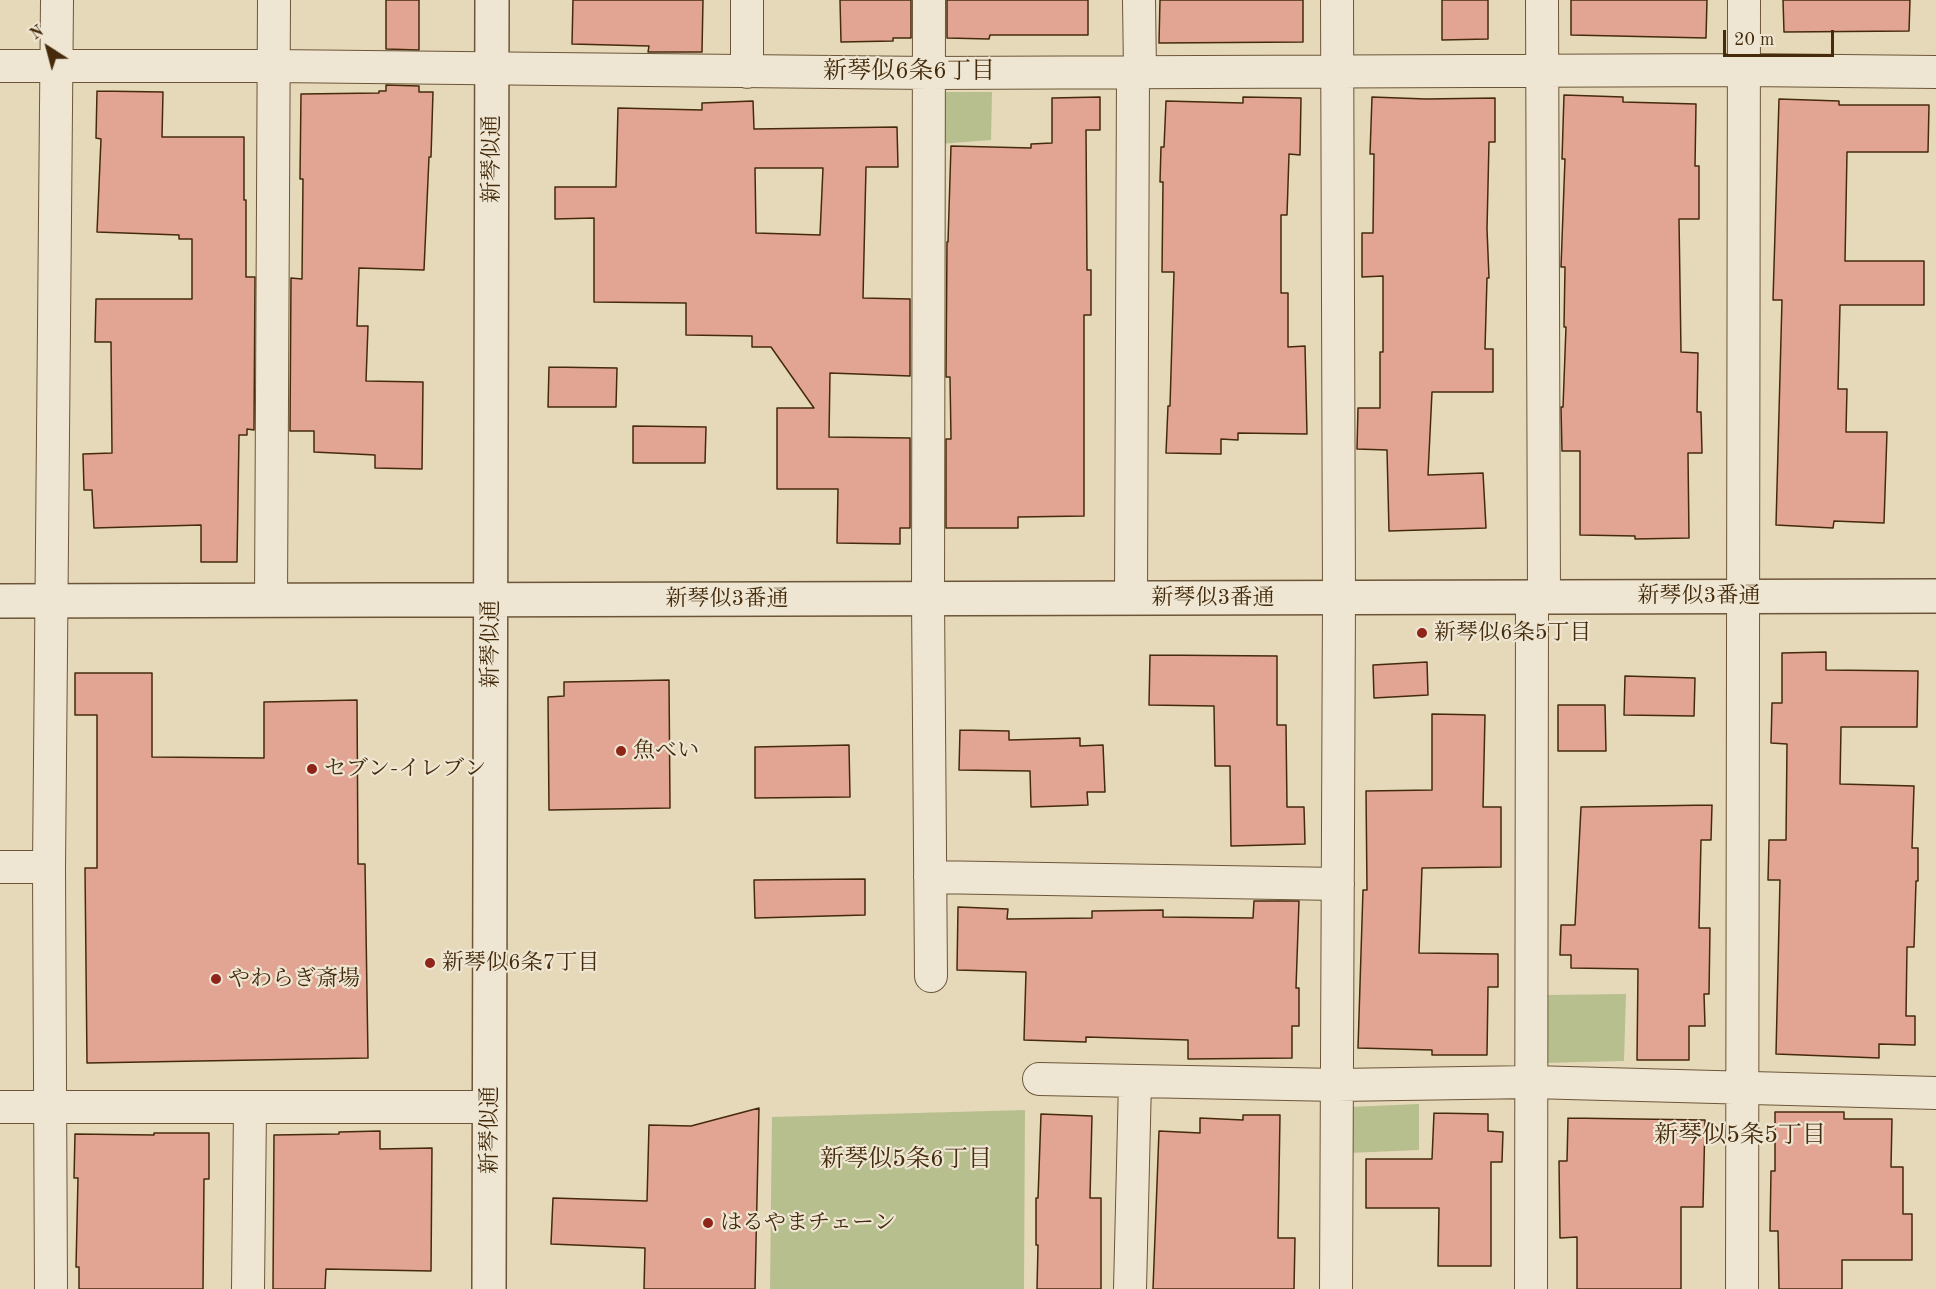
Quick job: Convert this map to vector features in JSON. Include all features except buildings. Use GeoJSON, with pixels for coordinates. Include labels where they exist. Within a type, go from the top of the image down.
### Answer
{"type":"FeatureCollection","features":[{"type":"Feature","properties":{"kind":"street"},"geometry":{"type":"LineString","coordinates":[[51,1289],[49,867],[57,0]]}},
{"type":"Feature","properties":{"kind":"street"},"geometry":{"type":"LineString","coordinates":[[272,600],[274,0]]}},
{"type":"Feature","properties":{"kind":"street","name":"新琴似通"},"geometry":{"type":"LineString","coordinates":[[489,1289],[492,0]]}},
{"type":"Feature","properties":{"kind":"street"},"geometry":{"type":"LineString","coordinates":[[747,0],[747,72]]}},
{"type":"Feature","properties":{"kind":"street"},"geometry":{"type":"LineString","coordinates":[[929,0],[928,598],[931,976]]}},
{"type":"Feature","properties":{"kind":"street"},"geometry":{"type":"LineString","coordinates":[[1131,598],[1136,71],[1139,0]]}},
{"type":"Feature","properties":{"kind":"street"},"geometry":{"type":"LineString","coordinates":[[1336,1289],[1339,598],[1338,0]]}},
{"type":"Feature","properties":{"kind":"street"},"geometry":{"type":"LineString","coordinates":[[1531,1289],[1542,0]]}},
{"type":"Feature","properties":{"kind":"street"},"geometry":{"type":"LineString","coordinates":[[1742,1289],[1744,0]]}},
{"type":"Feature","properties":{"kind":"street"},"geometry":{"type":"LineString","coordinates":[[0,66],[274,66],[928,73],[1745,70],[1936,72]]}},
{"type":"Feature","properties":{"kind":"street","name":"新琴似3番通"},"geometry":{"type":"LineString","coordinates":[[0,601],[1936,596]]}},
{"type":"Feature","properties":{"kind":"street"},"geometry":{"type":"LineString","coordinates":[[0,867],[49,867]]}},
{"type":"Feature","properties":{"kind":"street"},"geometry":{"type":"LineString","coordinates":[[930,877],[1338,885]]}},
{"type":"Feature","properties":{"kind":"street"},"geometry":{"type":"LineString","coordinates":[[1039,1079],[1337,1085],[1531,1082],[1936,1093]]}},
{"type":"Feature","properties":{"kind":"street"},"geometry":{"type":"LineString","coordinates":[[1130,1289],[1135,1081]]}},
{"type":"Feature","properties":{"kind":"street"},"geometry":{"type":"LineString","coordinates":[[0,1107],[490,1107]]}},
{"type":"Feature","properties":{"kind":"street"},"geometry":{"type":"LineString","coordinates":[[248,1289],[250,1108]]}},
{"type":"Feature","properties":{"kind":"green space"},"geometry":{"type":"Polygon","coordinates":[[[939,92],[992,92],[991,140],[940,144],[939,92]]]}},
{"type":"Feature","properties":{"kind":"green space"},"geometry":{"type":"Polygon","coordinates":[[[1626,994],[1624,1061],[1542,1063],[1544,995],[1626,994]]]}},
{"type":"Feature","properties":{"kind":"green space"},"geometry":{"type":"Polygon","coordinates":[[[1419,1104],[1419,1150],[1348,1153],[1349,1107],[1419,1104]]]}},
{"type":"Feature","properties":{"kind":"green space"},"geometry":{"type":"Polygon","coordinates":[[[1025,1110],[1024,1289],[770,1289],[772,1117],[1025,1110]]]}},
{"type":"Feature","properties":{"kind":"place","name":"新琴似6条5丁目"},"geometry":{"type":"Point","coordinates":[1422,633]}},
{"type":"Feature","properties":{"kind":"place","name":"魚べい"},"geometry":{"type":"Point","coordinates":[621,751]}},
{"type":"Feature","properties":{"kind":"place","name":"セブン-イレブン"},"geometry":{"type":"Point","coordinates":[312,769]}},
{"type":"Feature","properties":{"kind":"place","name":"新琴似6条7丁目"},"geometry":{"type":"Point","coordinates":[430,963]}},
{"type":"Feature","properties":{"kind":"place","name":"やわらぎ斎場"},"geometry":{"type":"Point","coordinates":[216,979]}},
{"type":"Feature","properties":{"kind":"place","name":"はるやまチェーン"},"geometry":{"type":"Point","coordinates":[708,1223]}},
{"type":"Feature","properties":{"kind":"district","name":"新琴似6条6丁目"},"geometry":{"type":"Point","coordinates":[909,72]}},
{"type":"Feature","properties":{"kind":"district","name":"新琴似5条5丁目"},"geometry":{"type":"Point","coordinates":[1740,1136]}},
{"type":"Feature","properties":{"kind":"district","name":"新琴似5条6丁目"},"geometry":{"type":"Point","coordinates":[906,1160]}}]}
